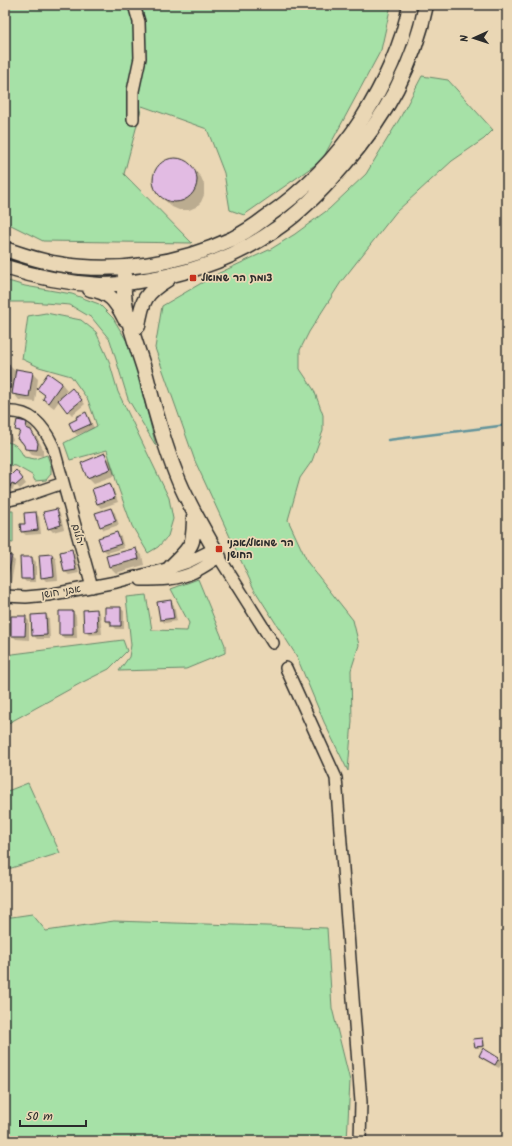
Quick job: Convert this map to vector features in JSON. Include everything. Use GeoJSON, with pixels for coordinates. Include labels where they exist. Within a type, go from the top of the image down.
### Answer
{"type":"FeatureCollection","features":[{"type":"Feature","properties":{"kind":"main road"},"geometry":{"type":"LineString","coordinates":[[5,249],[57,264],[93,267],[126,267],[179,258],[209,249],[252,227],[274,212],[314,178],[353,134],[383,83],[396,52],[410,5]]}},
{"type":"Feature","properties":{"kind":"main road"},"geometry":{"type":"LineString","coordinates":[[5,267],[50,280],[101,285],[128,283],[173,275],[206,266],[231,256],[277,229],[330,181],[353,155],[374,127],[391,98],[416,44],[426,5]]}},
{"type":"Feature","properties":{"kind":"main road"},"geometry":{"type":"LineString","coordinates":[[126,267],[128,283],[126,307],[135,329],[156,413],[166,445],[182,487],[217,553]]}},
{"type":"Feature","properties":{"kind":"main road"},"geometry":{"type":"LineString","coordinates":[[5,272],[40,282],[91,289],[105,293],[114,300],[135,329]]}},
{"type":"Feature","properties":{"kind":"main road"},"geometry":{"type":"LineString","coordinates":[[135,329],[145,299],[154,288],[173,275]]}},
{"type":"Feature","properties":{"kind":"main road"},"geometry":{"type":"LineString","coordinates":[[170,568],[192,542],[194,531],[194,512]]}},
{"type":"Feature","properties":{"kind":"street"},"geometry":{"type":"LineString","coordinates":[[133,119],[133,91],[140,58],[140,22],[134,5]]}},
{"type":"Feature","properties":{"kind":"street","name":"יהלום"},"geometry":{"type":"LineString","coordinates":[[5,412],[25,414],[34,419],[42,426],[53,446],[92,587]]}},
{"type":"Feature","properties":{"kind":"street"},"geometry":{"type":"LineString","coordinates":[[5,501],[22,498],[63,483]]}},
{"type":"Feature","properties":{"kind":"street"},"geometry":{"type":"LineString","coordinates":[[217,553],[273,643]]}},
{"type":"Feature","properties":{"kind":"street","name":"אבני חושן"},"geometry":{"type":"LineString","coordinates":[[116,582],[169,579],[185,575],[194,572],[217,553]]}},
{"type":"Feature","properties":{"kind":"street","name":"אבני חושן"},"geometry":{"type":"LineString","coordinates":[[5,596],[48,596],[116,582],[170,568],[217,553]]}},
{"type":"Feature","properties":{"kind":"street"},"geometry":{"type":"LineString","coordinates":[[286,668],[336,778],[361,1102],[360,1141]]}},
{"type":"Feature","properties":{"kind":"green space"},"geometry":{"type":"Polygon","coordinates":[[[5,5],[391,5],[381,50],[322,160],[244,215],[230,210],[224,173],[207,129],[142,106],[124,174],[192,243],[43,241],[5,222],[5,5]]]}},
{"type":"Feature","properties":{"kind":"green space"},"geometry":{"type":"Polygon","coordinates":[[[422,76],[448,80],[493,130],[484,139],[452,161],[396,212],[341,282],[309,332],[300,350],[300,369],[314,390],[323,415],[323,431],[312,461],[300,478],[288,520],[308,563],[353,620],[359,645],[351,670],[352,721],[348,771],[324,722],[296,655],[254,589],[195,461],[155,348],[162,306],[217,274],[271,249],[295,234],[329,209],[366,174],[400,118],[422,76]]]}},
{"type":"Feature","properties":{"kind":"green space"},"geometry":{"type":"Polygon","coordinates":[[[5,280],[25,286],[72,294],[99,304],[113,318],[131,348],[156,446],[128,399],[110,340],[92,318],[70,305],[5,302],[5,280]]]}},
{"type":"Feature","properties":{"kind":"green space"},"geometry":{"type":"Polygon","coordinates":[[[46,313],[81,320],[96,332],[109,361],[118,392],[169,498],[173,519],[168,536],[158,547],[148,553],[132,526],[107,450],[70,460],[64,443],[97,426],[88,400],[71,376],[39,367],[22,359],[28,316],[46,313]]]}},
{"type":"Feature","properties":{"kind":"green space"},"geometry":{"type":"Polygon","coordinates":[[[5,442],[12,443],[17,446],[24,457],[35,459],[47,455],[51,466],[51,474],[46,480],[35,481],[32,475],[16,466],[5,465],[5,442]]]}},
{"type":"Feature","properties":{"kind":"green space"},"geometry":{"type":"Polygon","coordinates":[[[5,511],[13,511],[13,543],[5,542],[5,511]]]}},
{"type":"Feature","properties":{"kind":"green space"},"geometry":{"type":"Polygon","coordinates":[[[198,579],[225,645],[225,653],[186,669],[119,671],[129,657],[131,645],[126,597],[146,595],[152,630],[187,631],[189,623],[171,589],[198,579]]]}},
{"type":"Feature","properties":{"kind":"green space"},"geometry":{"type":"Polygon","coordinates":[[[123,640],[127,651],[109,669],[5,725],[5,655],[123,640]]]}},
{"type":"Feature","properties":{"kind":"green space"},"geometry":{"type":"Polygon","coordinates":[[[28,783],[60,853],[5,870],[5,792],[28,783]]]}},
{"type":"Feature","properties":{"kind":"green space"},"geometry":{"type":"Polygon","coordinates":[[[32,914],[46,931],[114,921],[327,928],[332,1008],[350,1081],[347,1141],[5,1141],[5,918],[32,914]]]}},
{"type":"Feature","properties":{"kind":"building"},"geometry":{"type":"Polygon","coordinates":[[[171,158],[179,158],[184,159],[191,164],[196,171],[196,189],[191,196],[184,201],[171,202],[163,199],[156,192],[153,184],[153,176],[156,168],[163,161],[171,158]]]}},
{"type":"Feature","properties":{"kind":"building"},"geometry":{"type":"Polygon","coordinates":[[[5,364],[9,364],[10,388],[5,388],[5,364]]]}},
{"type":"Feature","properties":{"kind":"building"},"geometry":{"type":"Polygon","coordinates":[[[16,369],[33,372],[29,397],[12,394],[16,369]]]}},
{"type":"Feature","properties":{"kind":"building"},"geometry":{"type":"Polygon","coordinates":[[[48,373],[62,383],[48,403],[43,399],[45,395],[37,389],[48,373]]]}},
{"type":"Feature","properties":{"kind":"building"},"geometry":{"type":"Polygon","coordinates":[[[72,388],[82,400],[67,412],[58,400],[72,388]]]}},
{"type":"Feature","properties":{"kind":"building"},"geometry":{"type":"Polygon","coordinates":[[[86,412],[91,424],[73,432],[69,423],[77,419],[76,417],[86,412]]]}},
{"type":"Feature","properties":{"kind":"building"},"geometry":{"type":"Polygon","coordinates":[[[17,420],[27,422],[26,428],[31,430],[38,443],[37,450],[25,449],[21,441],[17,439],[20,431],[15,430],[17,420]]]}},
{"type":"Feature","properties":{"kind":"building"},"geometry":{"type":"Polygon","coordinates":[[[105,453],[111,469],[87,478],[81,463],[105,453]]]}},
{"type":"Feature","properties":{"kind":"building"},"geometry":{"type":"Polygon","coordinates":[[[16,470],[23,479],[15,486],[13,483],[10,487],[5,485],[5,473],[11,475],[16,470]]]}},
{"type":"Feature","properties":{"kind":"building"},"geometry":{"type":"Polygon","coordinates":[[[110,483],[115,498],[97,504],[92,489],[110,483]]]}},
{"type":"Feature","properties":{"kind":"building"},"geometry":{"type":"Polygon","coordinates":[[[111,508],[116,521],[100,527],[95,513],[111,508]]]}},
{"type":"Feature","properties":{"kind":"building"},"geometry":{"type":"Polygon","coordinates":[[[57,509],[61,525],[48,529],[43,512],[57,509]]]}},
{"type":"Feature","properties":{"kind":"building"},"geometry":{"type":"Polygon","coordinates":[[[36,512],[38,530],[21,532],[20,524],[25,524],[24,513],[36,512]]]}},
{"type":"Feature","properties":{"kind":"building"},"geometry":{"type":"Polygon","coordinates":[[[117,532],[121,544],[102,550],[98,538],[117,532]]]}},
{"type":"Feature","properties":{"kind":"building"},"geometry":{"type":"Polygon","coordinates":[[[136,548],[139,559],[109,567],[106,556],[136,548]]]}},
{"type":"Feature","properties":{"kind":"building"},"geometry":{"type":"Polygon","coordinates":[[[72,549],[76,570],[64,572],[60,552],[72,549]]]}},
{"type":"Feature","properties":{"kind":"building"},"geometry":{"type":"Polygon","coordinates":[[[52,554],[54,576],[41,578],[39,555],[52,554]]]}},
{"type":"Feature","properties":{"kind":"building"},"geometry":{"type":"Polygon","coordinates":[[[5,555],[12,556],[7,579],[5,579],[5,555]]]}},
{"type":"Feature","properties":{"kind":"building"},"geometry":{"type":"Polygon","coordinates":[[[20,557],[32,557],[33,579],[21,579],[20,557]]]}},
{"type":"Feature","properties":{"kind":"building"},"geometry":{"type":"Polygon","coordinates":[[[171,600],[174,618],[160,620],[157,602],[171,600]]]}},
{"type":"Feature","properties":{"kind":"building"},"geometry":{"type":"Polygon","coordinates":[[[105,607],[121,607],[121,626],[111,626],[111,621],[105,621],[105,607]]]}},
{"type":"Feature","properties":{"kind":"building"},"geometry":{"type":"Polygon","coordinates":[[[97,609],[98,631],[84,632],[83,610],[97,609]]]}},
{"type":"Feature","properties":{"kind":"building"},"geometry":{"type":"Polygon","coordinates":[[[59,611],[73,611],[73,635],[59,635],[59,611]]]}},
{"type":"Feature","properties":{"kind":"building"},"geometry":{"type":"Polygon","coordinates":[[[46,614],[47,635],[32,636],[31,615],[46,614]]]}},
{"type":"Feature","properties":{"kind":"building"},"geometry":{"type":"Polygon","coordinates":[[[11,616],[26,616],[25,636],[11,636],[11,616]]]}},
{"type":"Feature","properties":{"kind":"building"},"geometry":{"type":"Polygon","coordinates":[[[483,1038],[484,1046],[475,1047],[473,1039],[483,1038]]]}},
{"type":"Feature","properties":{"kind":"building"},"geometry":{"type":"Polygon","coordinates":[[[483,1048],[499,1058],[495,1065],[479,1056],[483,1048]]]}},
{"type":"Feature","properties":{"kind":"building"},"geometry":{"type":"Polygon","coordinates":[[[490,1138],[507,1138],[507,1141],[490,1141],[490,1138]]]}},
{"type":"Feature","properties":{"kind":"waterway"},"geometry":{"type":"LineString","coordinates":[[388,440],[507,425]]}},
{"type":"Feature","properties":{"kind":"place","name":"צומת הר שמואל"},"geometry":{"type":"Point","coordinates":[193,278]}},
{"type":"Feature","properties":{"kind":"place","name":"הר שמואל/אבני החושן"},"geometry":{"type":"Point","coordinates":[219,549]}}]}
